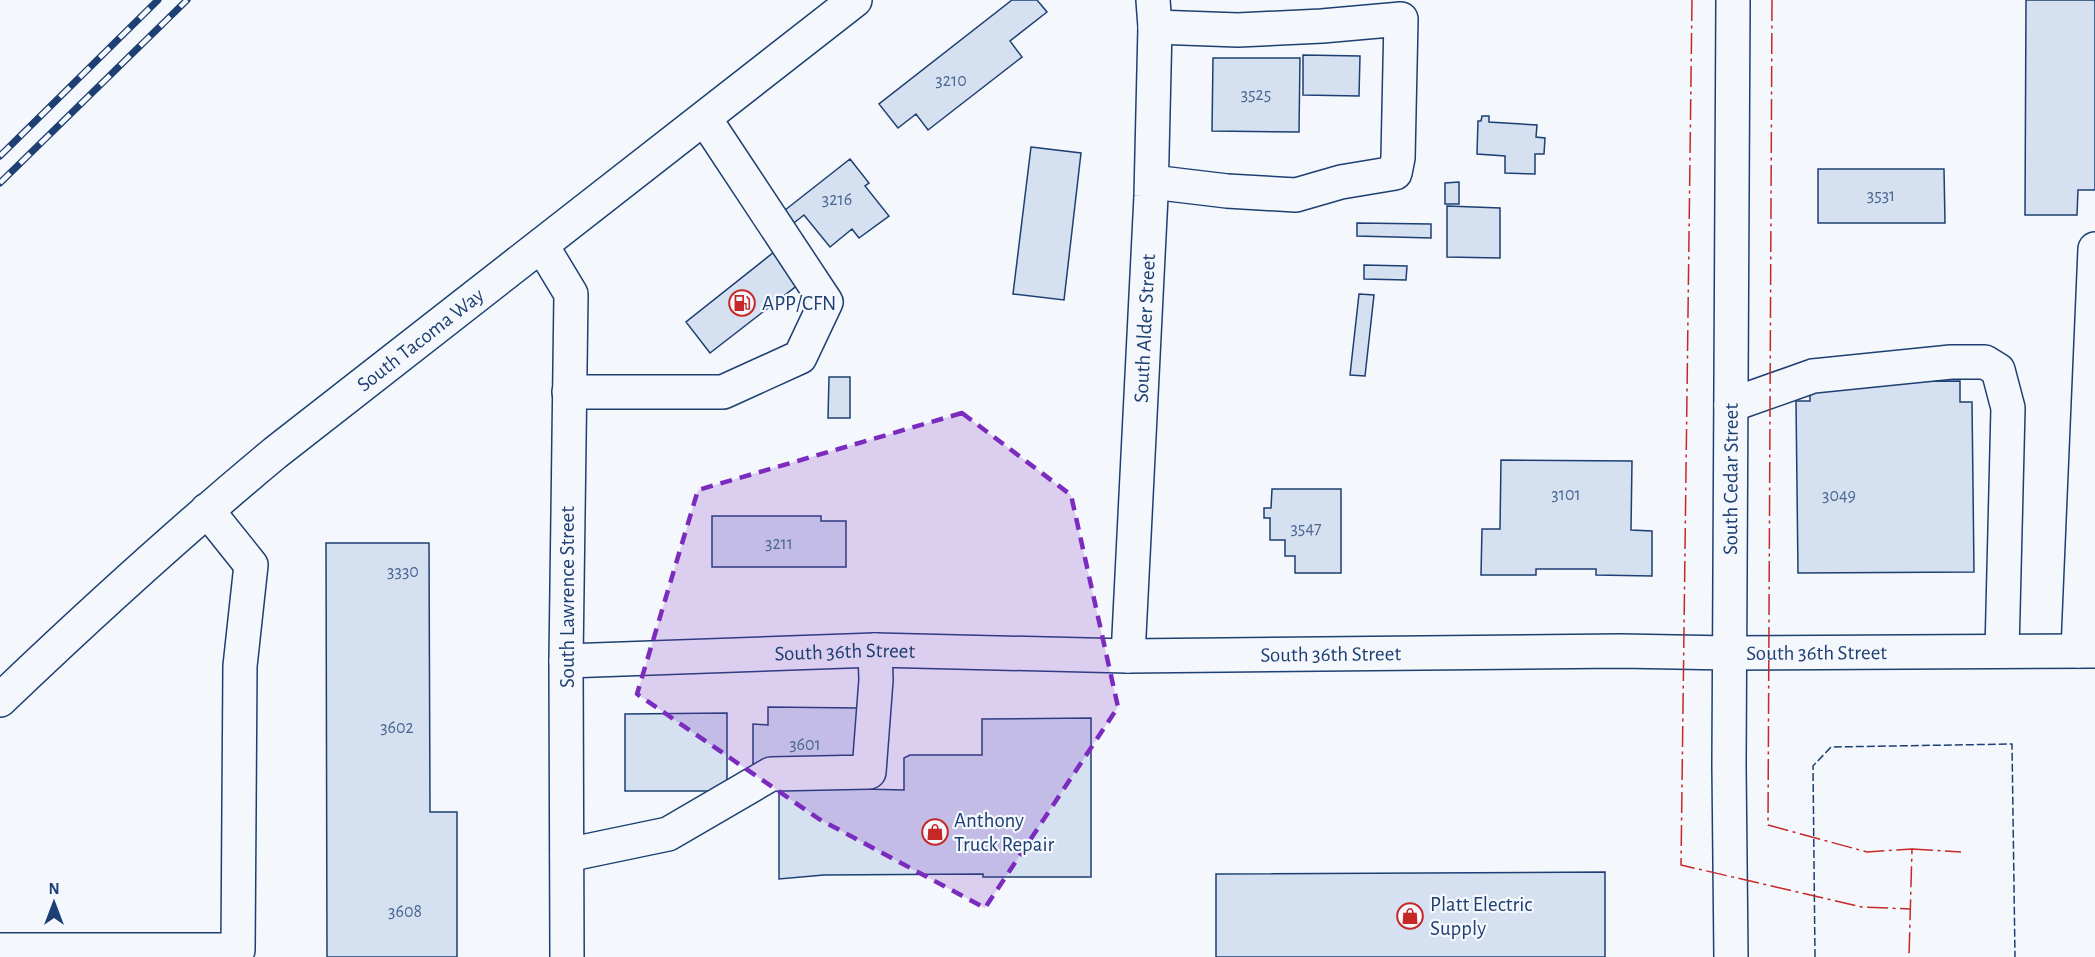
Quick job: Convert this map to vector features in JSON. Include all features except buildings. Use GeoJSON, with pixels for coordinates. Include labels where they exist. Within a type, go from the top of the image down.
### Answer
{"type":"FeatureCollection","features":[{"type":"Feature","properties":{"kind":"street","name":"South Tacoma Way"},"geometry":{"type":"LineString","coordinates":[[0,700],[81,622],[275,453],[855,0]]}},
{"type":"Feature","properties":{"kind":"street","name":"South Cedar Street"},"geometry":{"type":"LineString","coordinates":[[1731,957],[1729,766],[1733,0]]}},
{"type":"Feature","properties":{"kind":"street"},"geometry":{"type":"LineString","coordinates":[[1152,182],[1227,191],[1296,195],[1354,180],[1395,173],[1398,158],[1401,18],[1238,30],[1154,14]]}},
{"type":"Feature","properties":{"kind":"street","name":"South Alder Street"},"geometry":{"type":"LineString","coordinates":[[1128,656],[1152,182],[1154,14]]}},
{"type":"Feature","properties":{"kind":"street"},"geometry":{"type":"LineString","coordinates":[[569,392],[723,392],[800,357],[826,302],[705,119]]}},
{"type":"Feature","properties":{"kind":"street","name":"South Lawrence Street"},"geometry":{"type":"LineString","coordinates":[[542,246],[571,294],[566,661],[567,957]]}},
{"type":"Feature","properties":{"kind":"street"},"geometry":{"type":"LineString","coordinates":[[2087,651],[2095,249]]}},
{"type":"Feature","properties":{"kind":"street"},"geometry":{"type":"LineString","coordinates":[[1731,405],[1813,376],[1951,362],[1985,362],[1998,370],[2008,408],[2002,651]]}},
{"type":"Feature","properties":{"kind":"street"},"geometry":{"type":"LineString","coordinates":[[0,950],[238,950],[240,666],[251,565],[207,510]]}},
{"type":"Feature","properties":{"kind":"street"},"geometry":{"type":"LineString","coordinates":[[567,855],[668,834],[771,774],[869,772],[876,680],[875,650]]}},
{"type":"Feature","properties":{"kind":"street","name":"South 36th Street"},"geometry":{"type":"LineString","coordinates":[[566,661],[875,650],[1128,656],[1621,651],[1730,653],[2087,651]]}},
{"type":"Feature","properties":{"kind":"highlighted area"},"geometry":{"type":"Polygon","coordinates":[[[962,413],[1071,495],[1118,707],[985,908],[819,819],[637,694],[698,490],[962,413]]]}},
{"type":"Feature","properties":{"kind":"railway"},"geometry":{"type":"LineString","coordinates":[[0,156],[158,0]]}},
{"type":"Feature","properties":{"kind":"railway"},"geometry":{"type":"LineString","coordinates":[[0,183],[187,0]]}},
{"type":"Feature","properties":{"kind":"fence"},"geometry":{"type":"LineString","coordinates":[[1815,957],[1813,766],[1831,747],[2012,744],[2015,957]]}},
{"type":"Feature","properties":{"kind":"power"},"geometry":{"type":"LineString","coordinates":[[1692,0],[1681,865],[1862,907],[1910,909]]}},
{"type":"Feature","properties":{"kind":"power"},"geometry":{"type":"LineString","coordinates":[[1772,0],[1768,825],[1867,852],[1912,849],[1909,957]]}},
{"type":"Feature","properties":{"kind":"power"},"geometry":{"type":"LineString","coordinates":[[1912,849],[1961,852]]}},
{"type":"Feature","properties":{"kind":"place","name":"APP/CFN"},"geometry":{"type":"Point","coordinates":[742,303]}},
{"type":"Feature","properties":{"kind":"place","name":"Anthony Truck Repair"},"geometry":{"type":"Point","coordinates":[935,832]}},
{"type":"Feature","properties":{"kind":"place","name":"Platt Electric Supply"},"geometry":{"type":"Point","coordinates":[1410,916]}}]}
